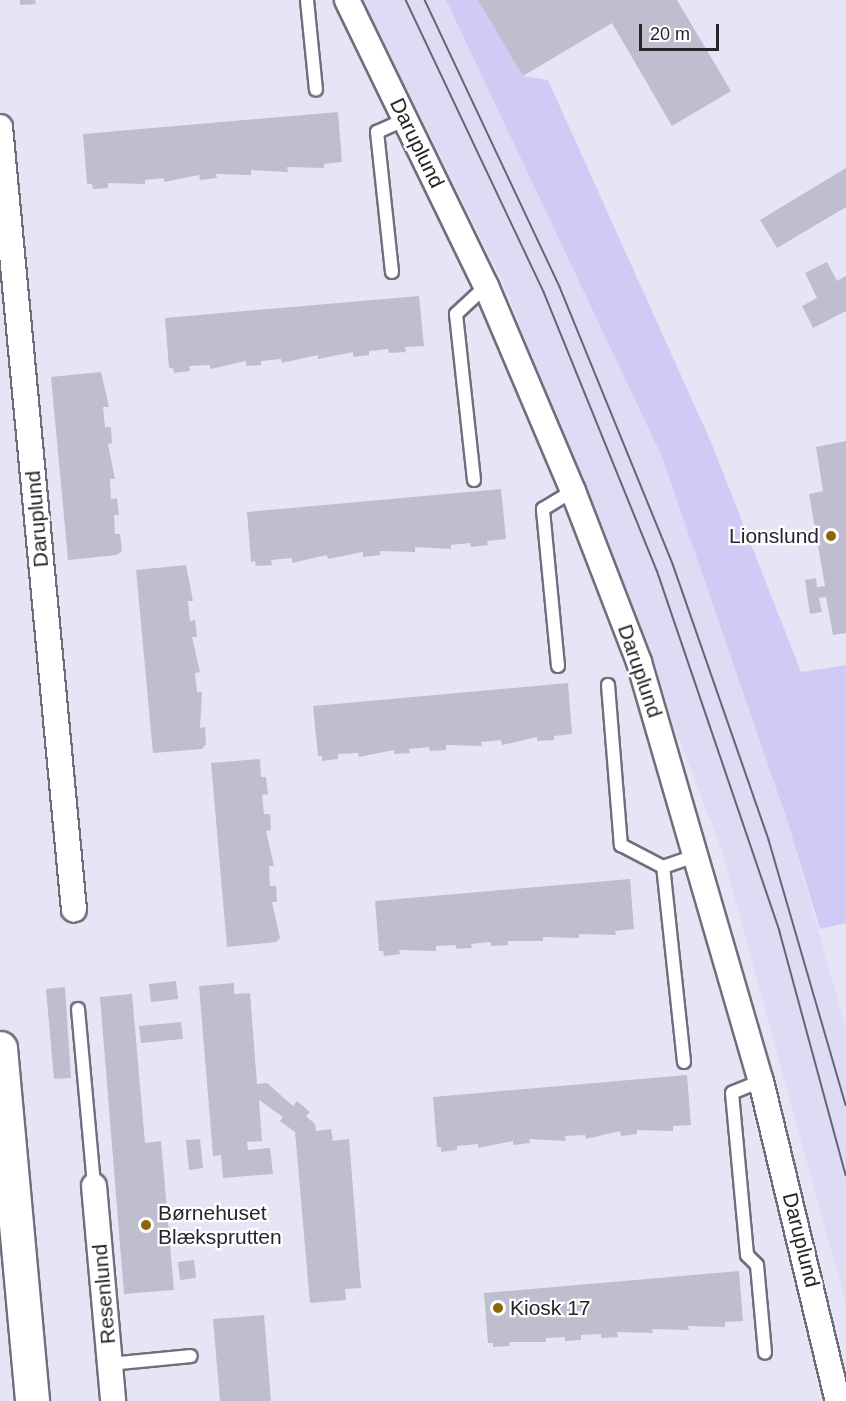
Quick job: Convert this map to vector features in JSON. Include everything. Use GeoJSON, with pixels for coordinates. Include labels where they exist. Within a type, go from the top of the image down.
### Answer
{"type":"FeatureCollection","features":[{"type":"Feature","properties":{"kind":"street","name":"Daruplund"},"geometry":{"type":"LineString","coordinates":[[347,0],[486,286],[573,491],[639,662],[761,1081],[826,1339],[838,1401]]}},
{"type":"Feature","properties":{"kind":"street","name":"Daruplund"},"geometry":{"type":"LineString","coordinates":[[0,127],[74,910]]}},
{"type":"Feature","properties":{"kind":"street"},"geometry":{"type":"LineString","coordinates":[[0,1064],[32,1401]]}},
{"type":"Feature","properties":{"kind":"street","name":"Resenlund"},"geometry":{"type":"LineString","coordinates":[[94,1186],[114,1401]]}},
{"type":"Feature","properties":{"kind":"lane"},"geometry":{"type":"LineString","coordinates":[[307,0],[316,90]]}},
{"type":"Feature","properties":{"kind":"lane"},"geometry":{"type":"LineString","coordinates":[[392,272],[377,132],[406,119]]}},
{"type":"Feature","properties":{"kind":"lane"},"geometry":{"type":"LineString","coordinates":[[474,480],[456,314],[486,286]]}},
{"type":"Feature","properties":{"kind":"lane"},"geometry":{"type":"LineString","coordinates":[[558,666],[543,509],[573,491]]}},
{"type":"Feature","properties":{"kind":"lane","name":"Daruplund"},"geometry":{"type":"LineString","coordinates":[[608,685],[621,845],[663,867]]}},
{"type":"Feature","properties":{"kind":"lane"},"geometry":{"type":"LineString","coordinates":[[684,1062],[663,867],[697,855]]}},
{"type":"Feature","properties":{"kind":"lane"},"geometry":{"type":"LineString","coordinates":[[78,1009],[94,1186]]}},
{"type":"Feature","properties":{"kind":"lane"},"geometry":{"type":"LineString","coordinates":[[761,1081],[732,1093],[747,1256],[757,1265],[765,1353]]}},
{"type":"Feature","properties":{"kind":"lane"},"geometry":{"type":"LineString","coordinates":[[110,1364],[191,1356]]}},
{"type":"Feature","properties":{"kind":"shaded area"},"geometry":{"type":"Polygon","coordinates":[[[363,0],[446,0],[662,457],[788,823],[846,1029],[846,1305],[721,848],[504,284],[363,0]]]}},
{"type":"Feature","properties":{"kind":"shaded area"},"geometry":{"type":"Polygon","coordinates":[[[446,0],[480,0],[523,76],[548,80],[711,442],[801,672],[846,665],[846,923],[820,929],[788,823],[662,457],[446,0]]]}},
{"type":"Feature","properties":{"kind":"building"},"geometry":{"type":"Polygon","coordinates":[[[20,0],[35,0],[36,4],[20,5],[20,0]]]}},
{"type":"Feature","properties":{"kind":"building"},"geometry":{"type":"Polygon","coordinates":[[[478,0],[677,0],[731,91],[672,126],[612,23],[523,76],[478,0]]]}},
{"type":"Feature","properties":{"kind":"building"},"geometry":{"type":"Polygon","coordinates":[[[338,112],[342,162],[324,164],[324,168],[287,167],[288,172],[251,170],[251,175],[216,174],[217,178],[200,180],[199,175],[164,182],[164,178],[145,180],[145,184],[108,183],[108,188],[93,189],[92,184],[87,184],[83,134],[338,112]]]}},
{"type":"Feature","properties":{"kind":"building"},"geometry":{"type":"Polygon","coordinates":[[[846,168],[846,207],[777,248],[760,220],[846,168]]]}},
{"type":"Feature","properties":{"kind":"building"},"geometry":{"type":"Polygon","coordinates":[[[827,262],[837,281],[846,276],[846,311],[813,328],[802,306],[817,298],[805,273],[827,262]]]}},
{"type":"Feature","properties":{"kind":"building"},"geometry":{"type":"Polygon","coordinates":[[[419,296],[424,346],[405,347],[406,352],[389,353],[388,349],[369,351],[369,355],[353,357],[353,352],[318,359],[318,355],[282,363],[281,359],[261,361],[261,365],[246,366],[246,361],[210,369],[210,365],[189,366],[190,371],[174,373],[173,368],[169,368],[165,318],[419,296]]]}},
{"type":"Feature","properties":{"kind":"building"},"geometry":{"type":"Polygon","coordinates":[[[101,372],[109,407],[103,407],[105,427],[111,427],[112,443],[108,444],[115,479],[110,479],[111,499],[117,498],[119,515],[114,515],[115,534],[120,534],[122,551],[117,555],[68,560],[51,377],[101,372]]]}},
{"type":"Feature","properties":{"kind":"building","name":"Lionslund"},"geometry":{"type":"Polygon","coordinates":[[[846,441],[846,633],[833,635],[826,597],[819,598],[822,612],[810,614],[805,580],[816,578],[817,587],[825,586],[809,494],[823,491],[816,447],[846,441]]]}},
{"type":"Feature","properties":{"kind":"building"},"geometry":{"type":"Polygon","coordinates":[[[501,489],[506,539],[487,541],[488,545],[471,547],[470,543],[451,545],[451,549],[415,547],[415,552],[380,551],[380,555],[363,557],[363,552],[328,559],[327,555],[292,563],[292,558],[271,560],[272,565],[256,566],[255,561],[251,562],[247,512],[501,489]]]}},
{"type":"Feature","properties":{"kind":"building"},"geometry":{"type":"Polygon","coordinates":[[[186,565],[193,601],[188,601],[190,621],[195,620],[197,637],[192,637],[200,672],[195,673],[197,692],[202,692],[200,728],[205,727],[206,744],[202,749],[153,753],[136,570],[186,565]]]}},
{"type":"Feature","properties":{"kind":"building"},"geometry":{"type":"Polygon","coordinates":[[[568,683],[572,734],[554,736],[554,740],[537,741],[537,737],[502,745],[501,740],[481,742],[482,746],[446,745],[446,750],[430,751],[429,747],[409,749],[410,753],[394,754],[394,750],[359,757],[358,753],[338,754],[338,759],[322,761],[322,756],[318,756],[313,706],[568,683]]]}},
{"type":"Feature","properties":{"kind":"building"},"geometry":{"type":"Polygon","coordinates":[[[260,759],[261,777],[266,777],[268,794],[262,795],[264,814],[270,814],[271,830],[266,831],[274,866],[269,866],[270,886],[276,886],[277,902],[272,902],[280,938],[276,942],[227,947],[211,763],[260,759]]]}},
{"type":"Feature","properties":{"kind":"building"},"geometry":{"type":"Polygon","coordinates":[[[630,879],[634,929],[615,931],[616,935],[579,934],[579,938],[543,937],[543,941],[508,941],[508,945],[491,946],[491,942],[471,944],[472,948],[456,949],[456,945],[436,946],[436,951],[399,950],[400,954],[384,956],[383,951],[379,951],[375,901],[630,879]]]}},
{"type":"Feature","properties":{"kind":"building"},"geometry":{"type":"Polygon","coordinates":[[[176,981],[178,999],[151,1002],[149,984],[176,981]]]}},
{"type":"Feature","properties":{"kind":"building"},"geometry":{"type":"Polygon","coordinates":[[[234,983],[234,994],[250,993],[257,1084],[267,1083],[293,1106],[297,1101],[310,1112],[306,1116],[315,1124],[316,1131],[331,1129],[333,1141],[349,1139],[361,1288],[345,1289],[346,1300],[310,1303],[295,1132],[280,1121],[283,1117],[259,1100],[262,1141],[247,1142],[248,1150],[270,1148],[273,1174],[223,1178],[221,1155],[213,1156],[199,986],[234,983]]]}},
{"type":"Feature","properties":{"kind":"building"},"geometry":{"type":"Polygon","coordinates":[[[65,987],[71,1078],[54,1079],[46,989],[65,987]]]}},
{"type":"Feature","properties":{"kind":"building"},"geometry":{"type":"Polygon","coordinates":[[[132,994],[145,1143],[161,1141],[174,1290],[124,1294],[100,997],[132,994]]]}},
{"type":"Feature","properties":{"kind":"building"},"geometry":{"type":"Polygon","coordinates":[[[181,1022],[183,1039],[141,1043],[139,1026],[181,1022]]]}},
{"type":"Feature","properties":{"kind":"building"},"geometry":{"type":"Polygon","coordinates":[[[687,1075],[691,1125],[673,1126],[673,1131],[637,1130],[637,1134],[621,1136],[620,1131],[586,1139],[585,1135],[565,1136],[566,1141],[529,1139],[530,1143],[513,1145],[513,1141],[478,1148],[478,1144],[457,1146],[457,1150],[441,1152],[441,1147],[437,1147],[433,1097],[687,1075]]]}},
{"type":"Feature","properties":{"kind":"building"},"geometry":{"type":"Polygon","coordinates":[[[200,1139],[203,1168],[189,1170],[186,1140],[200,1139]]]}},
{"type":"Feature","properties":{"kind":"building"},"geometry":{"type":"Polygon","coordinates":[[[194,1260],[196,1278],[180,1280],[178,1262],[194,1260]]]}},
{"type":"Feature","properties":{"kind":"building"},"geometry":{"type":"Polygon","coordinates":[[[739,1271],[743,1321],[725,1322],[725,1327],[688,1326],[689,1330],[652,1329],[653,1333],[617,1332],[618,1337],[601,1338],[601,1334],[581,1335],[581,1340],[565,1341],[565,1337],[546,1338],[546,1342],[509,1342],[510,1346],[493,1347],[493,1343],[488,1343],[484,1293],[739,1271]]]}},
{"type":"Feature","properties":{"kind":"building"},"geometry":{"type":"Polygon","coordinates":[[[264,1315],[271,1401],[220,1401],[213,1319],[264,1315]]]}},
{"type":"Feature","properties":{"kind":"tram line"},"geometry":{"type":"LineString","coordinates":[[406,0],[544,292],[657,570],[780,932],[846,1175]]}},
{"type":"Feature","properties":{"kind":"tram line"},"geometry":{"type":"LineString","coordinates":[[425,0],[560,287],[673,564],[769,840],[846,1105]]}},
{"type":"Feature","properties":{"kind":"place","name":"Lionslund"},"geometry":{"type":"Point","coordinates":[831,536]}},
{"type":"Feature","properties":{"kind":"place","name":"Børnehuset Blæksprutten"},"geometry":{"type":"Point","coordinates":[146,1225]}},
{"type":"Feature","properties":{"kind":"place","name":"Kiosk 17"},"geometry":{"type":"Point","coordinates":[498,1308]}}]}
